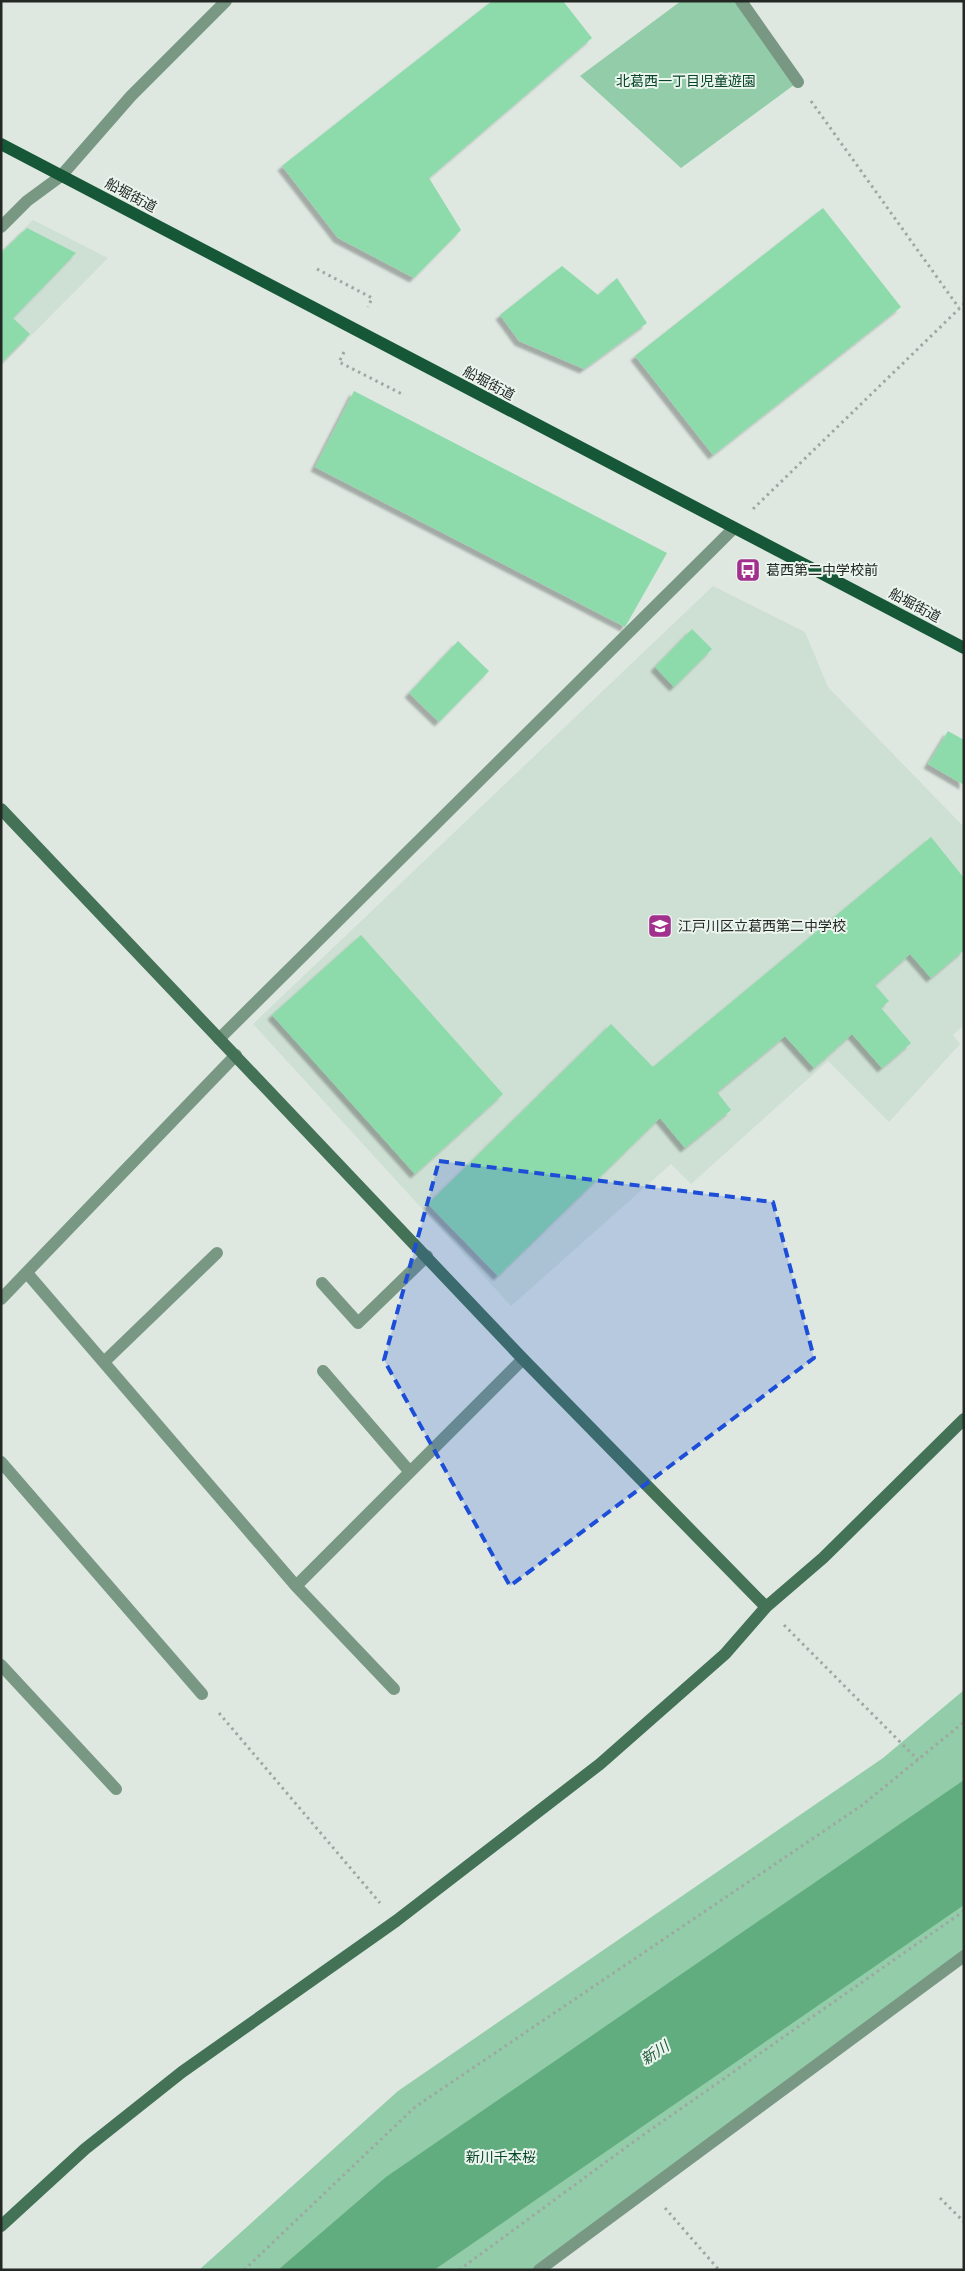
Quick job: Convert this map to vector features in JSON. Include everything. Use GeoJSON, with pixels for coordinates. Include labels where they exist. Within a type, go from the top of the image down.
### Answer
{"type":"FeatureCollection","features":[{"type":"Feature","properties":{"kind":"main road","name":"船堀街道"},"geometry":{"type":"LineString","coordinates":[[1,144],[964,648]]}},
{"type":"Feature","properties":{"kind":"street"},"geometry":{"type":"LineString","coordinates":[[1,227],[28,201],[61,176],[131,96],[226,1]]}},
{"type":"Feature","properties":{"kind":"street"},"geometry":{"type":"LineString","coordinates":[[741,1],[798,82]]}},
{"type":"Feature","properties":{"kind":"street"},"geometry":{"type":"LineString","coordinates":[[219,1039],[734,528]]}},
{"type":"Feature","properties":{"kind":"street"},"geometry":{"type":"LineString","coordinates":[[1,809],[523,1359],[766,1607]]}},
{"type":"Feature","properties":{"kind":"street"},"geometry":{"type":"LineString","coordinates":[[1,1299],[236,1055]]}},
{"type":"Feature","properties":{"kind":"street"},"geometry":{"type":"LineString","coordinates":[[105,1361],[217,1253]]}},
{"type":"Feature","properties":{"kind":"street"},"geometry":{"type":"LineString","coordinates":[[322,1283],[358,1322],[427,1256]]}},
{"type":"Feature","properties":{"kind":"street"},"geometry":{"type":"LineString","coordinates":[[27,1273],[105,1361],[296,1586],[394,1689]]}},
{"type":"Feature","properties":{"kind":"street"},"geometry":{"type":"LineString","coordinates":[[296,1586],[523,1359]]}},
{"type":"Feature","properties":{"kind":"street"},"geometry":{"type":"LineString","coordinates":[[322,1371],[410,1472]]}},
{"type":"Feature","properties":{"kind":"street"},"geometry":{"type":"LineString","coordinates":[[1,2226],[85,2149],[182,2072],[396,1922],[600,1764],[725,1654],[766,1607],[823,1558],[964,1419]]}},
{"type":"Feature","properties":{"kind":"street"},"geometry":{"type":"LineString","coordinates":[[1,1462],[202,1694]]}},
{"type":"Feature","properties":{"kind":"street"},"geometry":{"type":"LineString","coordinates":[[1,1665],[116,1788]]}},
{"type":"Feature","properties":{"kind":"street"},"geometry":{"type":"LineString","coordinates":[[539,2270],[964,1956]]}},
{"type":"Feature","properties":{"kind":"path"},"geometry":{"type":"LineString","coordinates":[[798,82],[959,308]]}},
{"type":"Feature","properties":{"kind":"path"},"geometry":{"type":"LineString","coordinates":[[317,269],[372,298]]}},
{"type":"Feature","properties":{"kind":"path"},"geometry":{"type":"LineString","coordinates":[[734,528],[964,304]]}},
{"type":"Feature","properties":{"kind":"path"},"geometry":{"type":"LineString","coordinates":[[339,362],[404,395]]}},
{"type":"Feature","properties":{"kind":"path"},"geometry":{"type":"LineString","coordinates":[[766,1607],[918,1760]]}},
{"type":"Feature","properties":{"kind":"path"},"geometry":{"type":"LineString","coordinates":[[202,1694],[396,1922]]}},
{"type":"Feature","properties":{"kind":"path"},"geometry":{"type":"LineString","coordinates":[[244,2270],[415,2107],[861,1806],[964,1722]]}},
{"type":"Feature","properties":{"kind":"path"},"geometry":{"type":"LineString","coordinates":[[459,2270],[636,2140],[964,1911]]}},
{"type":"Feature","properties":{"kind":"path"},"geometry":{"type":"LineString","coordinates":[[648,2189],[719,2270]]}},
{"type":"Feature","properties":{"kind":"path"},"geometry":{"type":"LineString","coordinates":[[940,2198],[964,2222]]}},
{"type":"Feature","properties":{"kind":"highlighted area"},"geometry":{"type":"Polygon","coordinates":[[[439,1161],[773,1202],[814,1358],[510,1586],[384,1360],[439,1161]]]}},
{"type":"Feature","properties":{"kind":"shaded area"},"geometry":{"type":"Polygon","coordinates":[[[33,220],[108,258],[1,366],[1,251],[33,220]]]}},
{"type":"Feature","properties":{"kind":"shaded area","name":"江戸川区立葛西第二中学校"},"geometry":{"type":"Polygon","coordinates":[[[713,586],[805,632],[828,687],[964,827],[964,1025],[953,1035],[960,1044],[889,1122],[828,1061],[691,1184],[671,1164],[511,1306],[253,1024],[713,586]]]}},
{"type":"Feature","properties":{"kind":"green space","name":"北葛西一丁目児童遊園"},"geometry":{"type":"Polygon","coordinates":[[[681,1],[741,1],[798,82],[681,168],[580,76],[681,1]]]}},
{"type":"Feature","properties":{"kind":"green space","name":"新川千本桜"},"geometry":{"type":"Polygon","coordinates":[[[964,1690],[964,1956],[539,2270],[199,2270],[398,2091],[883,1758],[964,1690]]]}},
{"type":"Feature","properties":{"kind":"water","name":"新川"},"geometry":{"type":"Polygon","coordinates":[[[964,1780],[964,1905],[434,2270],[278,2270],[386,2177],[964,1780]]]}},
{"type":"Feature","properties":{"kind":"building"},"geometry":{"type":"Polygon","coordinates":[[[492,1],[563,1],[592,38],[429,178],[461,230],[414,278],[338,238],[282,166],[492,1]]]}},
{"type":"Feature","properties":{"kind":"building"},"geometry":{"type":"Polygon","coordinates":[[[823,208],[901,307],[713,455],[635,356],[823,208]]]}},
{"type":"Feature","properties":{"kind":"building"},"geometry":{"type":"Polygon","coordinates":[[[27,228],[76,253],[13,318],[30,334],[1,363],[1,253],[27,228]]]}},
{"type":"Feature","properties":{"kind":"building"},"geometry":{"type":"Polygon","coordinates":[[[562,266],[598,295],[617,278],[647,323],[584,369],[519,341],[500,315],[562,266]]]}},
{"type":"Feature","properties":{"kind":"building"},"geometry":{"type":"Polygon","coordinates":[[[354,391],[667,553],[625,627],[315,467],[354,391]]]}},
{"type":"Feature","properties":{"kind":"building"},"geometry":{"type":"Polygon","coordinates":[[[692,629],[712,649],[674,687],[655,667],[692,629]]]}},
{"type":"Feature","properties":{"kind":"building"},"geometry":{"type":"Polygon","coordinates":[[[458,641],[489,671],[439,722],[409,693],[458,641]]]}},
{"type":"Feature","properties":{"kind":"building"},"geometry":{"type":"Polygon","coordinates":[[[948,731],[964,740],[964,785],[928,764],[948,731]]]}},
{"type":"Feature","properties":{"kind":"building"},"geometry":{"type":"Polygon","coordinates":[[[931,837],[964,878],[964,950],[931,978],[910,954],[875,985],[889,1001],[881,1008],[911,1043],[882,1068],[852,1034],[814,1068],[785,1036],[717,1092],[731,1110],[685,1148],[660,1118],[498,1276],[428,1204],[611,1024],[653,1067],[931,837]]]}},
{"type":"Feature","properties":{"kind":"building"},"geometry":{"type":"Polygon","coordinates":[[[361,935],[503,1094],[415,1174],[272,1015],[361,935]]]}},
{"type":"Feature","properties":{"kind":"place","name":"葛西第二中学校前"},"geometry":{"type":"Point","coordinates":[748,570]}},
{"type":"Feature","properties":{"kind":"place","name":"江戸川区立葛西第二中学校"},"geometry":{"type":"Point","coordinates":[660,926]}}]}
